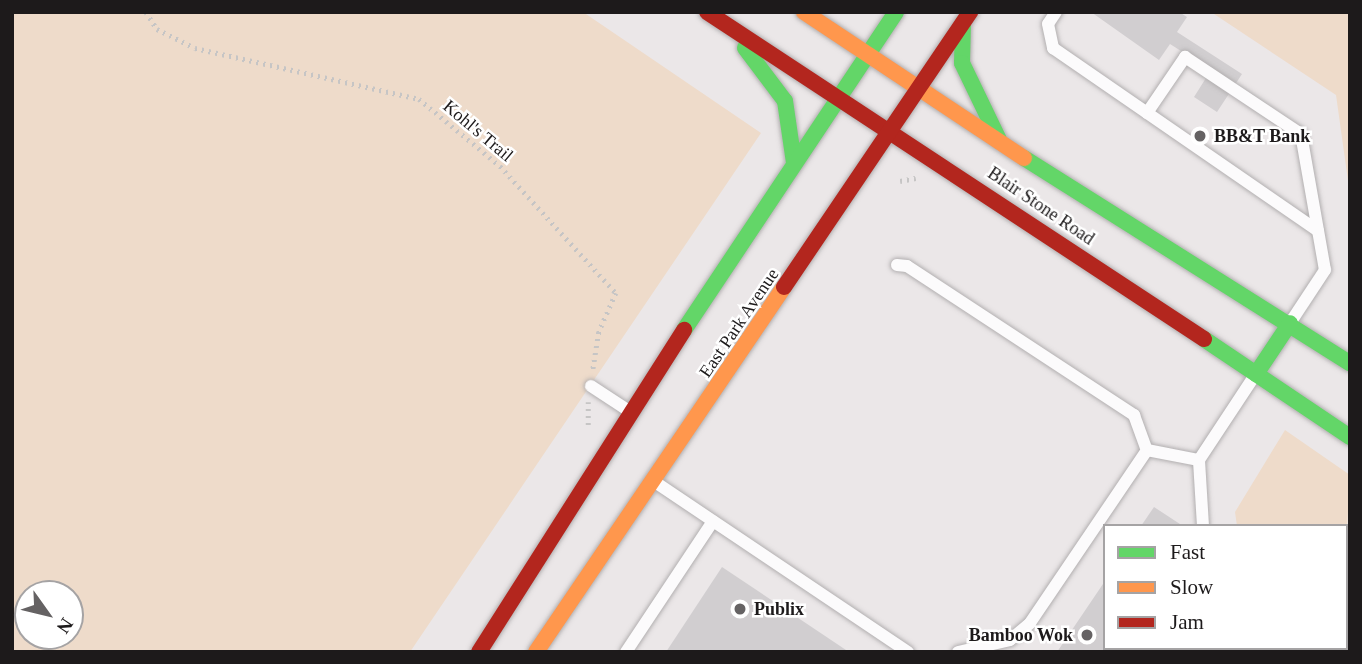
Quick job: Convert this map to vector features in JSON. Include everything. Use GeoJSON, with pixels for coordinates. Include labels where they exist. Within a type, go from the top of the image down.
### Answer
{"type":"FeatureCollection","features":[{"type":"Feature","properties":{"kind":"main road","name":"Blair Stone Road"},"geometry":{"type":"LineString","coordinates":[[707,12],[891,129],[1350,437]]}},
{"type":"Feature","properties":{"kind":"main road","name":"Blair Stone Road"},"geometry":{"type":"LineString","coordinates":[[804,12],[1000,143],[1350,363]]}},
{"type":"Feature","properties":{"kind":"main road"},"geometry":{"type":"LineString","coordinates":[[479,652],[629,411],[896,12]]}},
{"type":"Feature","properties":{"kind":"main road"},"geometry":{"type":"LineString","coordinates":[[966,18],[966,76],[1000,143]]}},
{"type":"Feature","properties":{"kind":"main road","name":"East Park Avenue"},"geometry":{"type":"LineString","coordinates":[[536,652],[655,482],[966,18]]}},
{"type":"Feature","properties":{"kind":"main road"},"geometry":{"type":"LineString","coordinates":[[722,22],[785,101],[794,163]]}},
{"type":"Feature","properties":{"kind":"main road"},"geometry":{"type":"LineString","coordinates":[[1256,374],[1290,323]]}},
{"type":"Feature","properties":{"kind":"lane"},"geometry":{"type":"LineString","coordinates":[[1056,12],[1048,24],[1053,48],[1318,231]]}},
{"type":"Feature","properties":{"kind":"lane"},"geometry":{"type":"LineString","coordinates":[[1147,113],[1185,57],[1301,134],[1325,270],[1290,323]]}},
{"type":"Feature","properties":{"kind":"lane"},"geometry":{"type":"LineString","coordinates":[[897,265],[907,266],[1134,415],[1147,450]]}},
{"type":"Feature","properties":{"kind":"lane"},"geometry":{"type":"LineString","coordinates":[[1203,524],[1199,460],[1256,374]]}},
{"type":"Feature","properties":{"kind":"lane"},"geometry":{"type":"LineString","coordinates":[[591,386],[629,411]]}},
{"type":"Feature","properties":{"kind":"lane"},"geometry":{"type":"LineString","coordinates":[[1147,450],[1199,460]]}},
{"type":"Feature","properties":{"kind":"lane"},"geometry":{"type":"LineString","coordinates":[[958,652],[1010,640],[1030,623],[1147,450]]}},
{"type":"Feature","properties":{"kind":"lane"},"geometry":{"type":"LineString","coordinates":[[655,482],[908,652]]}},
{"type":"Feature","properties":{"kind":"lane"},"geometry":{"type":"LineString","coordinates":[[626,652],[713,521]]}},
{"type":"Feature","properties":{"kind":"path","name":"Kohl's Trail"},"geometry":{"type":"LineString","coordinates":[[146,12],[157,29],[195,48],[419,99],[500,166],[616,293],[599,332],[586,419],[591,432]]}},
{"type":"Feature","properties":{"kind":"shaded area"},"geometry":{"type":"Polygon","coordinates":[[[12,12],[583,12],[761,133],[410,652],[12,652],[12,12]]]}},
{"type":"Feature","properties":{"kind":"shaded area"},"geometry":{"type":"Polygon","coordinates":[[[1211,12],[1350,12],[1350,195],[1336,95],[1211,12]]]}},
{"type":"Feature","properties":{"kind":"shaded area"},"geometry":{"type":"Polygon","coordinates":[[[1285,430],[1350,475],[1347,524],[1237,524],[1235,512],[1285,430]]]}},
{"type":"Feature","properties":{"kind":"building"},"geometry":{"type":"Polygon","coordinates":[[[1091,12],[1179,12],[1187,17],[1177,32],[1242,74],[1217,112],[1194,97],[1211,70],[1170,44],[1159,60],[1091,12]]]}},
{"type":"Feature","properties":{"kind":"building"},"geometry":{"type":"Polygon","coordinates":[[[1154,507],[1180,524],[1142,524],[1154,507]]]}},
{"type":"Feature","properties":{"kind":"building","name":"Publix"},"geometry":{"type":"Polygon","coordinates":[[[722,567],[849,652],[666,652],[722,567]]]}},
{"type":"Feature","properties":{"kind":"building"},"geometry":{"type":"Polygon","coordinates":[[[1103,584],[1103,650],[1124,650],[1123,652],[1057,652],[1103,584]]]}},
{"type":"Feature","properties":{"kind":"traffic: fast"},"geometry":{"type":"LineString","coordinates":[[684,330],[896,12]]}},
{"type":"Feature","properties":{"kind":"traffic: fast"},"geometry":{"type":"LineString","coordinates":[[963,23],[962,63],[999,140]]}},
{"type":"Feature","properties":{"kind":"traffic: fast"},"geometry":{"type":"LineString","coordinates":[[745,48],[785,101],[794,163]]}},
{"type":"Feature","properties":{"kind":"traffic: fast"},"geometry":{"type":"LineString","coordinates":[[1024,158],[1350,363]]}},
{"type":"Feature","properties":{"kind":"traffic: fast"},"geometry":{"type":"LineString","coordinates":[[1256,374],[1290,323]]}},
{"type":"Feature","properties":{"kind":"traffic: fast"},"geometry":{"type":"LineString","coordinates":[[1204,339],[1350,437]]}},
{"type":"Feature","properties":{"kind":"traffic: slow"},"geometry":{"type":"LineString","coordinates":[[804,12],[1024,158]]}},
{"type":"Feature","properties":{"kind":"traffic: slow"},"geometry":{"type":"LineString","coordinates":[[536,652],[784,287]]}},
{"type":"Feature","properties":{"kind":"traffic: jam"},"geometry":{"type":"LineString","coordinates":[[707,12],[1204,339]]}},
{"type":"Feature","properties":{"kind":"traffic: jam"},"geometry":{"type":"LineString","coordinates":[[784,287],[970,12]]}},
{"type":"Feature","properties":{"kind":"traffic: jam"},"geometry":{"type":"LineString","coordinates":[[479,652],[684,330]]}},
{"type":"Feature","properties":{"kind":"place","name":"BB&T Bank"},"geometry":{"type":"Point","coordinates":[1200,136]}},
{"type":"Feature","properties":{"kind":"place","name":"Publix"},"geometry":{"type":"Point","coordinates":[740,609]}},
{"type":"Feature","properties":{"kind":"place","name":"Bamboo Wok"},"geometry":{"type":"Point","coordinates":[1087,635]}}]}
